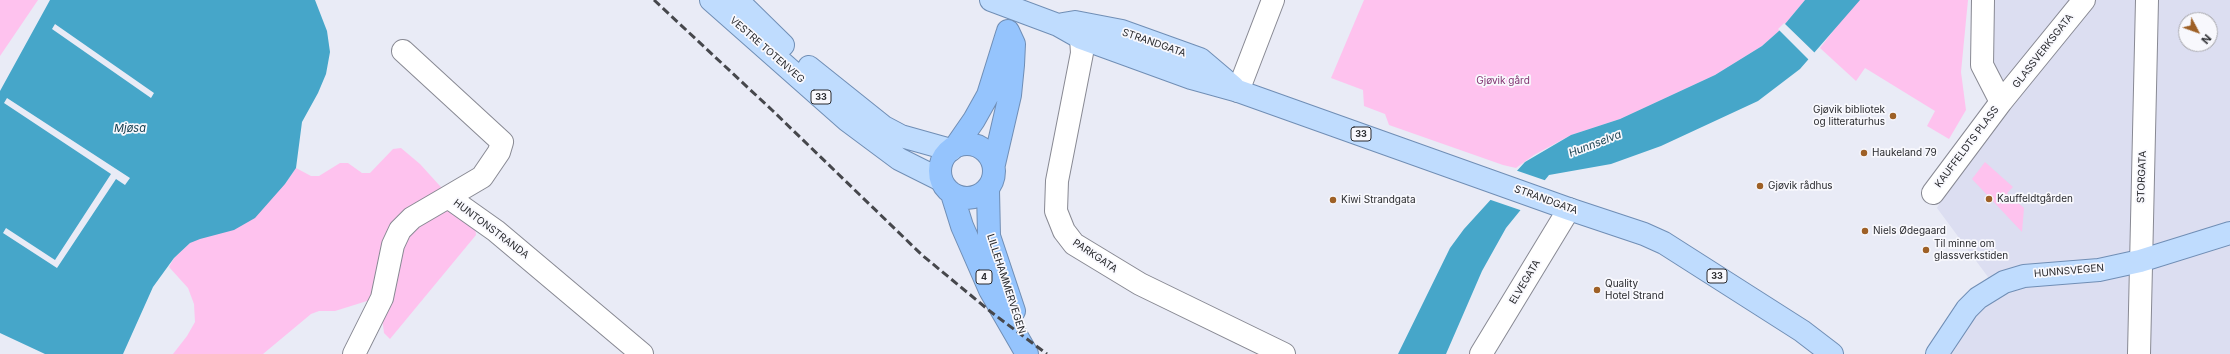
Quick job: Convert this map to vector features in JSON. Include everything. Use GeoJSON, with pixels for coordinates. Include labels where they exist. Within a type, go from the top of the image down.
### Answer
{"type":"FeatureCollection","features":[{"type":"Feature","properties":{"kind":"highway","name":"4"},"geometry":{"type":"LineString","coordinates":[[947,187],[941,163],[974,120],[988,95],[1008,31],[1014,44],[1010,95],[994,164],[995,173],[988,190]]}},
{"type":"Feature","properties":{"kind":"highway"},"geometry":{"type":"LineString","coordinates":[[953,148],[965,144],[975,145],[990,156],[994,164]]}},
{"type":"Feature","properties":{"kind":"highway"},"geometry":{"type":"LineString","coordinates":[[947,187],[961,198],[971,199],[980,196],[988,190]]}},
{"type":"Feature","properties":{"kind":"highway","name":"LILLEHAMMERVEGEN"},"geometry":{"type":"LineString","coordinates":[[947,187],[990,290],[1028,354]]}},
{"type":"Feature","properties":{"kind":"highway","name":"LILLEHAMMERVEGEN"},"geometry":{"type":"LineString","coordinates":[[988,190],[989,236],[1028,354]]}},
{"type":"Feature","properties":{"kind":"main road","name":"VESTRE TOTENVEG"},"geometry":{"type":"LineString","coordinates":[[711,0],[848,121],[899,159],[947,187]]}},
{"type":"Feature","properties":{"kind":"main road","name":"VESTRE TOTENVEG"},"geometry":{"type":"LineString","coordinates":[[737,0],[766,30],[866,114],[901,136],[953,148]]}},
{"type":"Feature","properties":{"kind":"main road","name":"STRANDGATA"},"geometry":{"type":"LineString","coordinates":[[991,0],[1058,25],[1081,38],[1191,78],[1238,91],[1484,177],[1560,206],[1644,234],[1664,243],[1802,331],[1832,354]]}},
{"type":"Feature","properties":{"kind":"main road","name":"STRANDGATA"},"geometry":{"type":"LineString","coordinates":[[1058,25],[1075,22],[1122,31],[1200,59],[1238,91]]}},
{"type":"Feature","properties":{"kind":"main road","name":"HUNNSVEGEN"},"geometry":{"type":"LineString","coordinates":[[1937,354],[1967,309],[1978,298],[2004,282],[2024,276],[2099,270],[2140,261],[2230,233]]}},
{"type":"Feature","properties":{"kind":"street"},"geometry":{"type":"LineString","coordinates":[[1238,91],[1273,0]]}},
{"type":"Feature","properties":{"kind":"street"},"geometry":{"type":"LineString","coordinates":[[1983,0],[1982,65],[2001,102]]}},
{"type":"Feature","properties":{"kind":"street","name":"GLASSVERKSGATA"},"geometry":{"type":"LineString","coordinates":[[2001,102],[2084,0]]}},
{"type":"Feature","properties":{"kind":"street","name":"STORGATA"},"geometry":{"type":"LineString","coordinates":[[2139,354],[2147,0]]}},
{"type":"Feature","properties":{"kind":"street","name":"PARKGATA"},"geometry":{"type":"LineString","coordinates":[[1081,38],[1082,53],[1057,181],[1056,211],[1064,231],[1074,244],[1140,284],[1284,354]]}},
{"type":"Feature","properties":{"kind":"street","name":"HUNTONSTRANDA"},"geometry":{"type":"LineString","coordinates":[[403,51],[502,142],[499,152],[482,177],[448,197],[496,231],[642,354]]}},
{"type":"Feature","properties":{"kind":"street","name":"KAUFFELDTS PLASS"},"geometry":{"type":"LineString","coordinates":[[1933,193],[2001,102]]}},
{"type":"Feature","properties":{"kind":"street"},"geometry":{"type":"LineString","coordinates":[[354,354],[382,298],[394,245],[400,230],[412,218],[448,197]]}},
{"type":"Feature","properties":{"kind":"street","name":"ELVEGATA"},"geometry":{"type":"LineString","coordinates":[[1481,354],[1560,206]]}},
{"type":"Feature","properties":{"kind":"shaded area"},"geometry":{"type":"Polygon","coordinates":[[[1975,0],[2230,0],[2230,354],[1934,354],[1988,277],[1937,208],[1993,99],[1974,73],[1975,0]]]}},
{"type":"Feature","properties":{"kind":"green space"},"geometry":{"type":"Polygon","coordinates":[[[0,0],[38,0],[0,56],[0,0]]]}},
{"type":"Feature","properties":{"kind":"green space","name":"Gjøvik gård"},"geometry":{"type":"Polygon","coordinates":[[[1364,0],[1805,0],[1780,30],[1762,46],[1715,75],[1620,119],[1571,135],[1534,155],[1516,168],[1503,165],[1389,125],[1385,114],[1364,106],[1363,90],[1331,78],[1364,0]]]}},
{"type":"Feature","properties":{"kind":"green space"},"geometry":{"type":"Polygon","coordinates":[[[1851,0],[1968,0],[1961,72],[1966,110],[1949,139],[1927,126],[1935,111],[1865,68],[1856,81],[1820,48],[1843,18],[1851,0]]]}},
{"type":"Feature","properties":{"kind":"green space"},"geometry":{"type":"Polygon","coordinates":[[[401,148],[420,164],[470,219],[475,226],[476,235],[390,339],[384,333],[381,309],[375,302],[367,301],[335,311],[319,311],[311,314],[263,354],[173,354],[187,336],[195,322],[194,304],[188,288],[169,267],[174,258],[190,243],[285,184],[296,168],[311,176],[319,176],[340,163],[348,163],[362,173],[370,173],[393,149],[401,148]]]}},
{"type":"Feature","properties":{"kind":"green space"},"geometry":{"type":"Polygon","coordinates":[[[1985,162],[2013,187],[2007,193],[2024,208],[2022,232],[1972,179],[1985,162]]]}},
{"type":"Feature","properties":{"kind":"water","name":"Mjøsa"},"geometry":{"type":"Polygon","coordinates":[[[50,0],[315,0],[327,31],[330,52],[326,74],[318,93],[302,122],[296,168],[285,184],[255,218],[234,230],[190,243],[174,258],[153,287],[123,354],[45,354],[0,333],[0,91],[50,0]]]}},
{"type":"Feature","properties":{"kind":"water","name":"Hunnselva"},"geometry":{"type":"Polygon","coordinates":[[[1805,0],[1860,0],[1800,69],[1758,101],[1661,146],[1611,164],[1549,175],[1506,228],[1482,271],[1446,354],[1398,354],[1450,248],[1464,229],[1525,162],[1571,135],[1620,119],[1715,75],[1762,46],[1780,30],[1805,0]]]}},
{"type":"Feature","properties":{"kind":"pier"},"geometry":{"type":"Polygon","coordinates":[[[1784,23],[1816,54],[1810,61],[1778,29],[1784,23]]]}},
{"type":"Feature","properties":{"kind":"pier"},"geometry":{"type":"Polygon","coordinates":[[[55,24],[154,93],[151,98],[52,29],[55,24]]]}},
{"type":"Feature","properties":{"kind":"pier"},"geometry":{"type":"Polygon","coordinates":[[[7,98],[130,178],[125,185],[116,179],[57,268],[3,233],[6,228],[55,260],[111,174],[4,103],[7,98]]]}},
{"type":"Feature","properties":{"kind":"pier"},"geometry":{"type":"Polygon","coordinates":[[[1515,170],[1547,181],[1523,211],[1488,199],[1515,170]]]}},
{"type":"Feature","properties":{"kind":"railway"},"geometry":{"type":"LineString","coordinates":[[654,0],[773,111],[922,255],[991,312],[1047,354]]}},
{"type":"Feature","properties":{"kind":"place","name":"Gjøvik bibliotek og litteraturhus"},"geometry":{"type":"Point","coordinates":[1893,116]}},
{"type":"Feature","properties":{"kind":"place","name":"Haukeland 79"},"geometry":{"type":"Point","coordinates":[1864,153]}},
{"type":"Feature","properties":{"kind":"place","name":"Gjøvik rådhus"},"geometry":{"type":"Point","coordinates":[1760,186]}},
{"type":"Feature","properties":{"kind":"place","name":"Kauffeldtgården"},"geometry":{"type":"Point","coordinates":[1989,199]}},
{"type":"Feature","properties":{"kind":"place","name":"Kiwi Strandgata"},"geometry":{"type":"Point","coordinates":[1333,200]}},
{"type":"Feature","properties":{"kind":"place","name":"Niels Ødegaard"},"geometry":{"type":"Point","coordinates":[1865,231]}},
{"type":"Feature","properties":{"kind":"place","name":"Til minne om glassverkstiden"},"geometry":{"type":"Point","coordinates":[1926,250]}},
{"type":"Feature","properties":{"kind":"place","name":"Quality Hotel Strand"},"geometry":{"type":"Point","coordinates":[1597,290]}}]}
